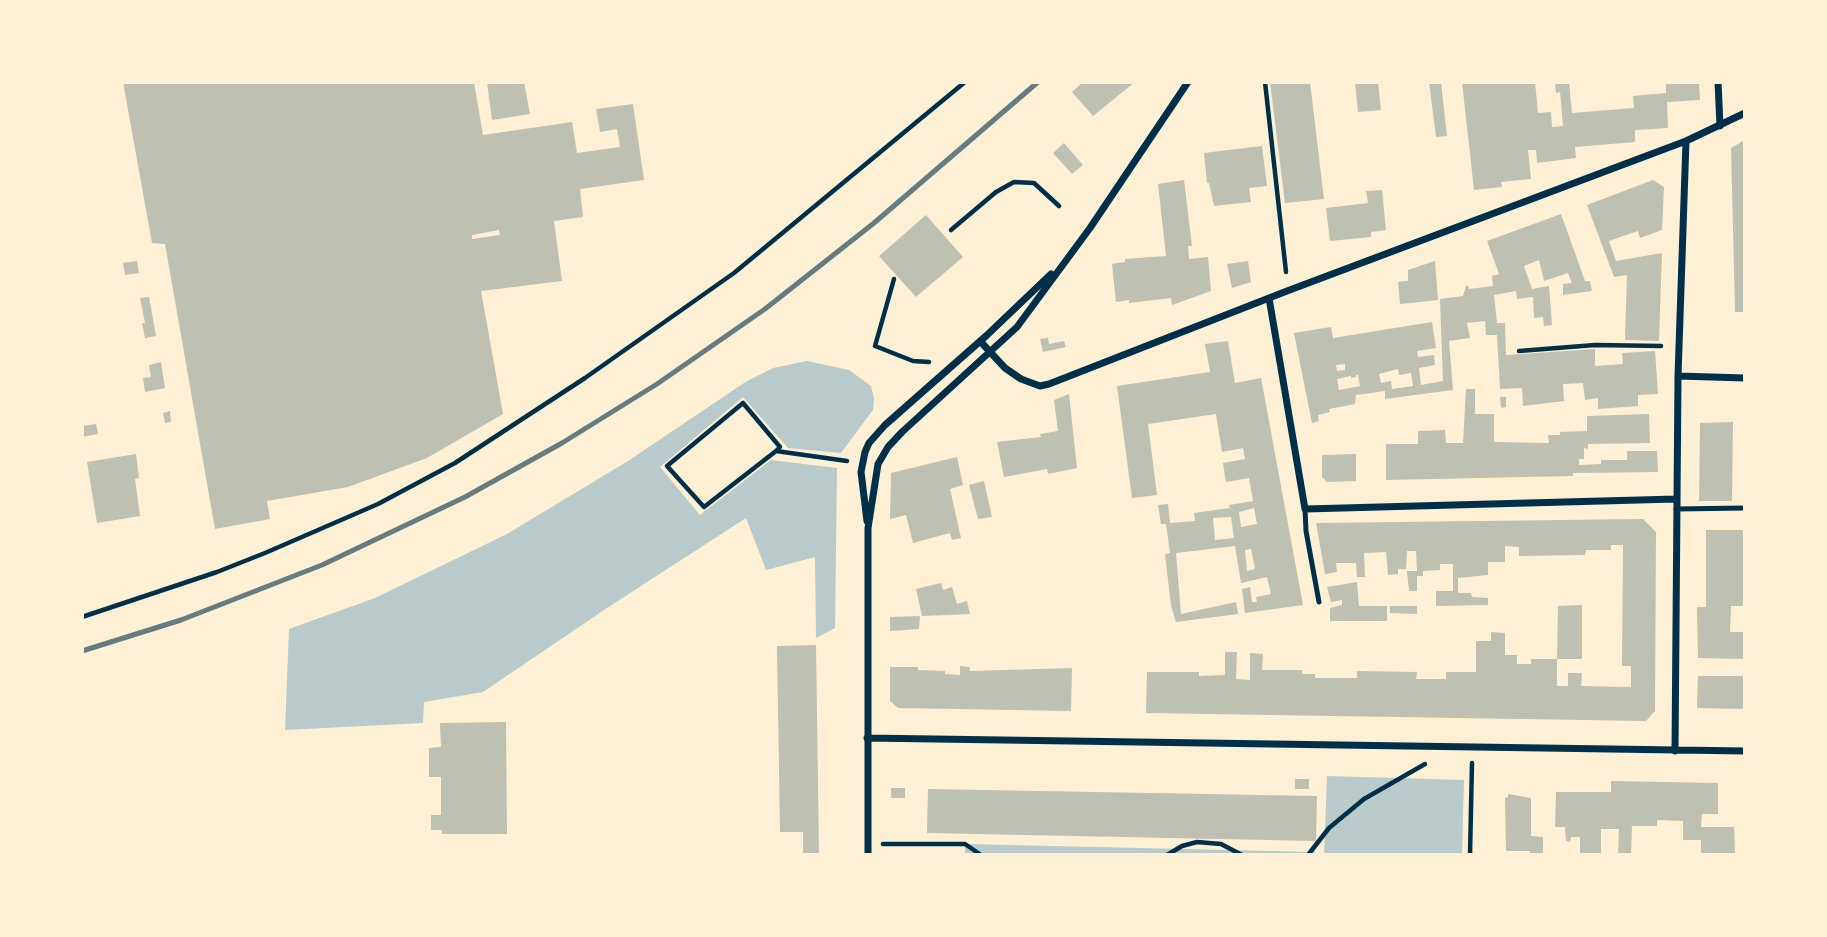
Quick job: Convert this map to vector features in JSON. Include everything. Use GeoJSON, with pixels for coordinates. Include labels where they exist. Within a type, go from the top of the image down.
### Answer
{"type":"FeatureCollection","features":[{"type":"Feature","properties":{"kind":"street"},"geometry":{"type":"LineString","coordinates":[[868,855],[868,528],[878,464],[888,447],[1017,327],[1090,228],[1188,82]]}},
{"type":"Feature","properties":{"kind":"street"},"geometry":{"type":"LineString","coordinates":[[1717,82],[1720,126]]}},
{"type":"Feature","properties":{"kind":"street"},"geometry":{"type":"LineString","coordinates":[[981,341],[1005,368],[1021,379],[1040,386],[1049,384],[1686,141],[1745,113]]}},
{"type":"Feature","properties":{"kind":"street"},"geometry":{"type":"LineString","coordinates":[[1675,751],[1678,376],[1686,141]]}},
{"type":"Feature","properties":{"kind":"street"},"geometry":{"type":"LineString","coordinates":[[868,528],[862,493],[862,463],[875,434],[981,341],[1061,264]]}},
{"type":"Feature","properties":{"kind":"street"},"geometry":{"type":"LineString","coordinates":[[1269,298],[1305,509],[1676,499]]}},
{"type":"Feature","properties":{"kind":"street"},"geometry":{"type":"LineString","coordinates":[[1678,376],[1745,378]]}},
{"type":"Feature","properties":{"kind":"street"},"geometry":{"type":"LineString","coordinates":[[867,738],[1745,751]]}},
{"type":"Feature","properties":{"kind":"lane"},"geometry":{"type":"LineString","coordinates":[[1676,509],[1745,508]]}},
{"type":"Feature","properties":{"kind":"lane"},"geometry":{"type":"LineString","coordinates":[[1305,509],[1306,531],[1319,602]]}},
{"type":"Feature","properties":{"kind":"path"},"geometry":{"type":"LineString","coordinates":[[82,617],[265,553],[378,504],[455,463],[585,378],[734,273],[965,82]]}},
{"type":"Feature","properties":{"kind":"path"},"geometry":{"type":"LineString","coordinates":[[1265,82],[1287,291]]}},
{"type":"Feature","properties":{"kind":"path"},"geometry":{"type":"LineString","coordinates":[[951,230],[996,192],[1014,182],[1034,183],[1059,206]]}},
{"type":"Feature","properties":{"kind":"path"},"geometry":{"type":"LineString","coordinates":[[894,279],[875,346],[913,361],[933,361]]}},
{"type":"Feature","properties":{"kind":"path"},"geometry":{"type":"LineString","coordinates":[[1519,351],[1595,345],[1679,347]]}},
{"type":"Feature","properties":{"kind":"path"},"geometry":{"type":"LineString","coordinates":[[776,451],[780,447],[743,403],[667,466],[704,507],[776,451],[862,463]]}},
{"type":"Feature","properties":{"kind":"path"},"geometry":{"type":"LineString","coordinates":[[1308,855],[1329,828],[1364,799],[1453,747]]}},
{"type":"Feature","properties":{"kind":"path"},"geometry":{"type":"LineString","coordinates":[[1470,855],[1472,748]]}},
{"type":"Feature","properties":{"kind":"path"},"geometry":{"type":"LineString","coordinates":[[1167,855],[1182,846],[1197,842],[1221,844],[1242,855]]}},
{"type":"Feature","properties":{"kind":"path"},"geometry":{"type":"LineString","coordinates":[[868,844],[965,844],[981,855]]}},
{"type":"Feature","properties":{"kind":"shaded area"},"geometry":{"type":"Polygon","coordinates":[[[807,361],[849,370],[871,386],[873,410],[841,453],[788,448],[743,397],[660,467],[700,515],[771,460],[837,468],[835,628],[816,638],[815,557],[766,570],[746,518],[483,692],[424,702],[423,723],[285,730],[289,629],[375,598],[507,534],[628,461],[747,381],[773,368],[807,361]]]}},
{"type":"Feature","properties":{"kind":"shaded area"},"geometry":{"type":"Polygon","coordinates":[[[1327,776],[1464,780],[1462,855],[1324,855],[1327,776]]]}},
{"type":"Feature","properties":{"kind":"shaded area"},"geometry":{"type":"Polygon","coordinates":[[[965,844],[1315,852],[1314,855],[965,855],[965,844]]]}},
{"type":"Feature","properties":{"kind":"building"},"geometry":{"type":"Polygon","coordinates":[[[123,82],[474,82],[483,135],[572,122],[577,153],[620,147],[617,129],[600,132],[596,109],[633,104],[644,180],[580,189],[583,217],[554,221],[562,281],[481,291],[503,414],[427,458],[348,487],[267,501],[270,519],[215,529],[165,244],[152,243],[123,82]],[[499,230],[472,235],[472,239],[500,235],[499,230]]]}},
{"type":"Feature","properties":{"kind":"building"},"geometry":{"type":"Polygon","coordinates":[[[487,82],[524,82],[530,114],[492,120],[487,82]]]}},
{"type":"Feature","properties":{"kind":"building"},"geometry":{"type":"Polygon","coordinates":[[[1083,82],[1135,82],[1093,116],[1072,92],[1083,82]]]}},
{"type":"Feature","properties":{"kind":"building"},"geometry":{"type":"Polygon","coordinates":[[[1270,82],[1310,82],[1324,199],[1285,203],[1270,82]]]}},
{"type":"Feature","properties":{"kind":"building"},"geometry":{"type":"Polygon","coordinates":[[[1355,82],[1378,82],[1381,110],[1358,112],[1355,82]]]}},
{"type":"Feature","properties":{"kind":"building"},"geometry":{"type":"Polygon","coordinates":[[[1429,82],[1441,82],[1447,136],[1436,137],[1429,82]]]}},
{"type":"Feature","properties":{"kind":"building"},"geometry":{"type":"Polygon","coordinates":[[[1462,82],[1535,82],[1538,113],[1551,112],[1552,127],[1563,126],[1560,92],[1556,93],[1555,82],[1569,82],[1572,113],[1634,108],[1633,96],[1666,93],[1666,82],[1699,82],[1700,100],[1667,102],[1668,128],[1635,130],[1635,142],[1575,147],[1576,158],[1537,163],[1536,150],[1528,150],[1531,179],[1501,182],[1502,187],[1474,190],[1462,82]]]}},
{"type":"Feature","properties":{"kind":"building"},"geometry":{"type":"Polygon","coordinates":[[[1745,140],[1745,312],[1735,312],[1731,148],[1745,140]]]}},
{"type":"Feature","properties":{"kind":"building"},"geometry":{"type":"Polygon","coordinates":[[[1064,143],[1083,165],[1072,174],[1053,153],[1064,143]]]}},
{"type":"Feature","properties":{"kind":"building"},"geometry":{"type":"Polygon","coordinates":[[[1262,146],[1267,186],[1249,188],[1251,202],[1214,206],[1207,183],[1204,153],[1262,146]]]}},
{"type":"Feature","properties":{"kind":"building"},"geometry":{"type":"Polygon","coordinates":[[[1184,180],[1192,246],[1188,246],[1189,259],[1208,257],[1211,291],[1172,305],[1171,298],[1116,302],[1112,264],[1125,262],[1125,259],[1166,256],[1158,184],[1184,180]]]}},
{"type":"Feature","properties":{"kind":"building"},"geometry":{"type":"Polygon","coordinates":[[[1653,180],[1664,187],[1662,230],[1640,238],[1638,231],[1609,241],[1616,261],[1662,253],[1659,341],[1625,340],[1627,275],[1614,277],[1587,205],[1653,180]]]}},
{"type":"Feature","properties":{"kind":"building"},"geometry":{"type":"Polygon","coordinates":[[[1382,190],[1386,230],[1371,232],[1371,237],[1330,241],[1326,208],[1368,203],[1366,191],[1382,190]]]}},
{"type":"Feature","properties":{"kind":"building"},"geometry":{"type":"Polygon","coordinates":[[[1561,214],[1585,281],[1590,281],[1592,291],[1563,295],[1563,284],[1572,283],[1568,273],[1544,281],[1539,260],[1524,266],[1532,289],[1549,286],[1552,325],[1544,326],[1543,317],[1534,318],[1533,297],[1517,299],[1516,291],[1494,295],[1497,323],[1505,323],[1506,355],[1595,349],[1595,366],[1623,364],[1622,353],[1655,351],[1658,394],[1638,395],[1638,406],[1598,409],[1598,398],[1585,400],[1583,383],[1563,384],[1564,401],[1523,406],[1522,388],[1500,389],[1497,335],[1486,335],[1485,321],[1467,323],[1470,338],[1449,341],[1453,390],[1385,399],[1385,391],[1356,395],[1355,404],[1329,409],[1330,412],[1318,415],[1319,421],[1312,423],[1294,333],[1331,327],[1333,338],[1432,322],[1436,348],[1417,351],[1418,357],[1434,355],[1435,365],[1419,368],[1421,385],[1443,381],[1440,299],[1463,296],[1466,286],[1469,289],[1493,286],[1492,276],[1499,274],[1487,241],[1561,214]],[[1345,364],[1336,365],[1337,371],[1345,370],[1345,364]],[[1398,369],[1379,374],[1381,383],[1391,381],[1392,389],[1413,386],[1411,373],[1399,375],[1398,369]],[[1358,375],[1337,379],[1339,390],[1360,386],[1358,375]]]}},
{"type":"Feature","properties":{"kind":"building"},"geometry":{"type":"Polygon","coordinates":[[[926,215],[963,257],[916,297],[879,256],[926,215]]]}},
{"type":"Feature","properties":{"kind":"building"},"geometry":{"type":"Polygon","coordinates":[[[137,261],[139,273],[125,275],[123,263],[137,261]]]}},
{"type":"Feature","properties":{"kind":"building"},"geometry":{"type":"Polygon","coordinates":[[[1248,261],[1251,282],[1232,288],[1227,264],[1248,261]]]}},
{"type":"Feature","properties":{"kind":"building"},"geometry":{"type":"Polygon","coordinates":[[[1435,261],[1438,300],[1400,304],[1398,282],[1408,281],[1408,270],[1435,261]]]}},
{"type":"Feature","properties":{"kind":"building"},"geometry":{"type":"Polygon","coordinates":[[[149,297],[156,336],[145,338],[140,298],[149,297]]]}},
{"type":"Feature","properties":{"kind":"building"},"geometry":{"type":"Polygon","coordinates":[[[1048,338],[1049,344],[1064,341],[1066,347],[1043,352],[1040,339],[1048,338]]]}},
{"type":"Feature","properties":{"kind":"building"},"geometry":{"type":"Polygon","coordinates":[[[1228,341],[1235,383],[1261,378],[1303,605],[1245,613],[1242,589],[1250,587],[1252,602],[1257,602],[1256,597],[1271,594],[1267,577],[1241,583],[1235,546],[1176,553],[1181,614],[1236,602],[1238,614],[1176,622],[1171,606],[1165,554],[1170,553],[1166,524],[1161,524],[1158,505],[1168,504],[1170,523],[1195,521],[1194,513],[1230,508],[1229,505],[1253,501],[1249,478],[1226,482],[1223,463],[1245,459],[1243,448],[1222,452],[1216,414],[1148,424],[1157,495],[1132,498],[1117,386],[1210,372],[1205,344],[1228,341]],[[1254,508],[1239,512],[1241,527],[1257,524],[1254,508]],[[1231,517],[1213,518],[1215,540],[1234,538],[1231,517]],[[1251,549],[1245,550],[1247,571],[1255,569],[1251,549]]]}},
{"type":"Feature","properties":{"kind":"building"},"geometry":{"type":"Polygon","coordinates":[[[161,362],[165,388],[145,392],[143,378],[151,377],[149,365],[161,362]]]}},
{"type":"Feature","properties":{"kind":"building"},"geometry":{"type":"Polygon","coordinates":[[[1466,389],[1475,389],[1475,414],[1494,414],[1494,442],[1549,443],[1548,435],[1587,431],[1587,416],[1649,414],[1650,443],[1588,444],[1588,449],[1584,448],[1584,459],[1579,459],[1579,465],[1601,464],[1601,460],[1627,460],[1627,451],[1657,451],[1658,472],[1386,480],[1386,444],[1418,444],[1418,431],[1445,430],[1446,443],[1463,443],[1466,389]]]}},
{"type":"Feature","properties":{"kind":"building"},"geometry":{"type":"Polygon","coordinates":[[[1069,394],[1077,468],[1048,474],[1047,469],[1004,477],[997,442],[1041,437],[1040,434],[1058,431],[1054,400],[1069,394]]]}},
{"type":"Feature","properties":{"kind":"building"},"geometry":{"type":"Polygon","coordinates":[[[1500,397],[1506,397],[1506,407],[1501,408],[1500,397]]]}},
{"type":"Feature","properties":{"kind":"building"},"geometry":{"type":"Polygon","coordinates":[[[170,411],[171,422],[165,423],[163,413],[170,411]]]}},
{"type":"Feature","properties":{"kind":"building"},"geometry":{"type":"Polygon","coordinates":[[[1733,422],[1732,501],[1699,501],[1700,423],[1733,422]]]}},
{"type":"Feature","properties":{"kind":"building"},"geometry":{"type":"Polygon","coordinates":[[[96,424],[98,434],[82,437],[82,426],[96,424]]]}},
{"type":"Feature","properties":{"kind":"building"},"geometry":{"type":"Polygon","coordinates":[[[136,454],[139,478],[135,479],[140,516],[97,523],[87,462],[136,454]]]}},
{"type":"Feature","properties":{"kind":"building"},"geometry":{"type":"Polygon","coordinates":[[[1356,454],[1356,481],[1327,482],[1322,477],[1322,455],[1356,454]]]}},
{"type":"Feature","properties":{"kind":"building"},"geometry":{"type":"Polygon","coordinates":[[[957,457],[963,485],[950,489],[961,538],[952,540],[950,533],[913,543],[906,515],[890,519],[891,473],[957,457]]]}},
{"type":"Feature","properties":{"kind":"building"},"geometry":{"type":"Polygon","coordinates":[[[984,481],[992,517],[978,519],[969,485],[984,481]]]}},
{"type":"Feature","properties":{"kind":"building"},"geometry":{"type":"Polygon","coordinates":[[[1643,519],[1656,532],[1655,711],[1646,721],[1146,713],[1147,672],[1225,675],[1225,652],[1237,652],[1236,679],[1250,680],[1250,653],[1263,654],[1262,670],[1302,670],[1302,674],[1315,674],[1315,678],[1357,678],[1357,671],[1417,672],[1416,679],[1446,679],[1446,672],[1476,672],[1476,641],[1491,641],[1491,632],[1505,633],[1505,655],[1517,655],[1517,664],[1531,664],[1531,659],[1557,659],[1557,686],[1568,686],[1568,673],[1582,673],[1581,686],[1631,687],[1631,666],[1622,666],[1623,545],[1611,545],[1611,550],[1586,550],[1585,555],[1519,556],[1519,547],[1505,546],[1505,562],[1488,562],[1488,575],[1458,578],[1458,593],[1471,593],[1472,597],[1488,598],[1488,605],[1436,606],[1436,591],[1453,591],[1453,564],[1440,564],[1440,570],[1423,571],[1423,576],[1417,576],[1417,591],[1409,591],[1407,571],[1417,571],[1416,551],[1407,551],[1406,569],[1398,569],[1398,574],[1388,575],[1386,552],[1364,553],[1365,577],[1357,577],[1356,563],[1336,563],[1337,572],[1325,574],[1316,523],[1643,519]]]}},
{"type":"Feature","properties":{"kind":"building"},"geometry":{"type":"Polygon","coordinates":[[[1706,530],[1745,530],[1745,606],[1731,606],[1730,632],[1743,632],[1743,659],[1698,658],[1697,607],[1706,607],[1706,530]]]}},
{"type":"Feature","properties":{"kind":"building"},"geometry":{"type":"Polygon","coordinates":[[[1357,582],[1359,606],[1387,606],[1387,621],[1330,621],[1330,608],[1342,605],[1342,600],[1331,602],[1327,587],[1357,582]]]}},
{"type":"Feature","properties":{"kind":"building"},"geometry":{"type":"Polygon","coordinates":[[[941,583],[943,590],[952,587],[957,604],[967,601],[970,614],[922,616],[916,589],[941,583]]]}},
{"type":"Feature","properties":{"kind":"building"},"geometry":{"type":"Polygon","coordinates":[[[1582,605],[1582,659],[1557,659],[1558,606],[1582,605]]]}},
{"type":"Feature","properties":{"kind":"building"},"geometry":{"type":"Polygon","coordinates":[[[1390,606],[1417,606],[1417,614],[1390,613],[1390,606]]]}},
{"type":"Feature","properties":{"kind":"building"},"geometry":{"type":"Polygon","coordinates":[[[920,616],[919,629],[890,631],[890,617],[920,616]]]}},
{"type":"Feature","properties":{"kind":"building"},"geometry":{"type":"Polygon","coordinates":[[[816,645],[819,855],[803,855],[803,832],[780,832],[777,646],[816,645]]]}},
{"type":"Feature","properties":{"kind":"building"},"geometry":{"type":"Polygon","coordinates":[[[960,666],[970,667],[970,671],[1072,668],[1071,711],[898,708],[890,701],[890,667],[918,667],[918,670],[945,671],[945,674],[960,675],[960,666]]]}},
{"type":"Feature","properties":{"kind":"building"},"geometry":{"type":"Polygon","coordinates":[[[1698,676],[1745,676],[1745,709],[1697,708],[1698,676]]]}},
{"type":"Feature","properties":{"kind":"building"},"geometry":{"type":"Polygon","coordinates":[[[506,722],[507,834],[442,834],[442,830],[431,830],[431,815],[441,815],[441,777],[429,777],[429,748],[441,747],[440,723],[506,722]]]}},
{"type":"Feature","properties":{"kind":"building"},"geometry":{"type":"Polygon","coordinates":[[[1295,779],[1309,779],[1309,789],[1295,789],[1295,779]]]}},
{"type":"Feature","properties":{"kind":"building"},"geometry":{"type":"Polygon","coordinates":[[[1611,781],[1718,783],[1718,814],[1702,814],[1701,827],[1734,827],[1735,855],[1701,855],[1701,840],[1683,840],[1683,821],[1657,820],[1657,826],[1632,826],[1631,855],[1618,855],[1619,829],[1601,829],[1601,855],[1580,855],[1580,837],[1571,837],[1570,842],[1566,841],[1565,827],[1555,827],[1556,792],[1611,792],[1611,781]]]}},
{"type":"Feature","properties":{"kind":"building"},"geometry":{"type":"Polygon","coordinates":[[[891,788],[905,788],[905,798],[891,798],[891,788]]]}},
{"type":"Feature","properties":{"kind":"building"},"geometry":{"type":"Polygon","coordinates":[[[928,789],[1317,796],[1316,841],[927,833],[928,789]]]}},
{"type":"Feature","properties":{"kind":"building"},"geometry":{"type":"Polygon","coordinates":[[[1508,794],[1531,798],[1531,836],[1543,837],[1543,855],[1530,855],[1530,851],[1506,851],[1505,798],[1508,794]]]}},
{"type":"Feature","properties":{"kind":"railway"},"geometry":{"type":"LineString","coordinates":[[82,651],[181,620],[322,565],[465,497],[562,443],[657,384],[765,309],[874,223],[1038,82]]}}]}
